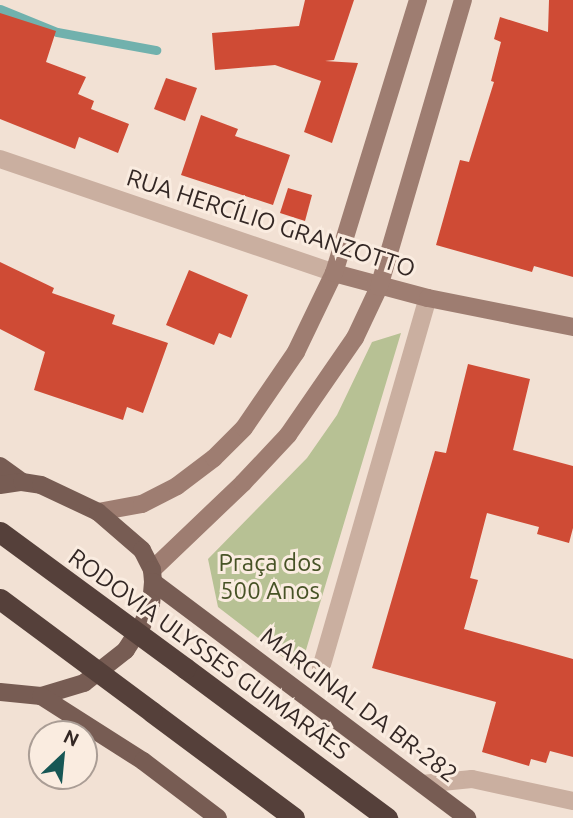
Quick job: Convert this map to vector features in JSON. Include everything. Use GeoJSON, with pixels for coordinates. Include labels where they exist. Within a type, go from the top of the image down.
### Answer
{"type":"FeatureCollection","features":[{"type":"Feature","properties":{"kind":"highway","name":"RODOVIA ULYSSES GUIMARÃES"},"geometry":{"type":"LineString","coordinates":[[0,532],[387,818]]}},
{"type":"Feature","properties":{"kind":"highway"},"geometry":{"type":"LineString","coordinates":[[0,599],[294,818]]}},
{"type":"Feature","properties":{"kind":"main road"},"geometry":{"type":"LineString","coordinates":[[0,466],[22,482]]}},
{"type":"Feature","properties":{"kind":"main road","name":"MARGINAL DA BR-282"},"geometry":{"type":"LineString","coordinates":[[22,482],[41,485],[98,512],[142,550],[152,576],[467,818]]}},
{"type":"Feature","properties":{"kind":"main road"},"geometry":{"type":"LineString","coordinates":[[0,485],[22,482]]}},
{"type":"Feature","properties":{"kind":"main road"},"geometry":{"type":"LineString","coordinates":[[0,692],[41,696],[84,683],[125,650],[142,625],[151,603],[152,576]]}},
{"type":"Feature","properties":{"kind":"main road"},"geometry":{"type":"LineString","coordinates":[[41,696],[144,761],[218,818]]}},
{"type":"Feature","properties":{"kind":"street"},"geometry":{"type":"LineString","coordinates":[[98,512],[142,504],[177,486],[214,458],[236,436],[267,397],[296,352],[334,273],[418,0]]}},
{"type":"Feature","properties":{"kind":"street"},"geometry":{"type":"LineString","coordinates":[[152,576],[288,435],[355,338],[379,287],[463,0]]}},
{"type":"Feature","properties":{"kind":"street","name":"RUA HERCÍLIO GRANZOTTO"},"geometry":{"type":"LineString","coordinates":[[0,159],[379,287],[573,327]]}},
{"type":"Feature","properties":{"kind":"street"},"geometry":{"type":"LineString","coordinates":[[321,668],[428,298]]}},
{"type":"Feature","properties":{"kind":"street"},"geometry":{"type":"LineString","coordinates":[[422,784],[472,779],[573,802]]}},
{"type":"Feature","properties":{"kind":"green space","name":"Praça dos 500 Anos"},"geometry":{"type":"Polygon","coordinates":[[[401,333],[300,670],[218,607],[208,559],[307,458],[337,415],[372,342],[401,333]]]}},
{"type":"Feature","properties":{"kind":"building"},"geometry":{"type":"Polygon","coordinates":[[[305,0],[354,0],[334,60],[325,61],[358,63],[332,143],[304,132],[321,81],[275,65],[215,70],[212,33],[299,26],[305,0]]]}},
{"type":"Feature","properties":{"kind":"building"},"geometry":{"type":"Polygon","coordinates":[[[549,0],[573,0],[573,277],[534,266],[532,272],[436,245],[460,160],[469,162],[494,82],[491,81],[501,42],[494,39],[500,17],[548,32],[549,0]]]}},
{"type":"Feature","properties":{"kind":"building"},"geometry":{"type":"Polygon","coordinates":[[[0,13],[56,31],[46,62],[86,77],[78,94],[94,101],[91,109],[129,124],[118,153],[79,137],[75,149],[0,119],[0,13]]]}},
{"type":"Feature","properties":{"kind":"building"},"geometry":{"type":"Polygon","coordinates":[[[166,78],[197,88],[185,121],[154,109],[166,78]]]}},
{"type":"Feature","properties":{"kind":"building"},"geometry":{"type":"Polygon","coordinates":[[[201,115],[238,129],[235,136],[290,155],[273,205],[181,175],[201,115]]]}},
{"type":"Feature","properties":{"kind":"building"},"geometry":{"type":"Polygon","coordinates":[[[288,188],[312,195],[305,221],[280,213],[288,188]]]}},
{"type":"Feature","properties":{"kind":"building"},"geometry":{"type":"Polygon","coordinates":[[[0,262],[54,288],[52,293],[115,315],[112,324],[168,343],[143,413],[127,407],[123,420],[34,390],[45,352],[0,329],[0,262]]]}},
{"type":"Feature","properties":{"kind":"building"},"geometry":{"type":"Polygon","coordinates":[[[189,270],[248,295],[231,338],[219,333],[214,345],[166,325],[189,270]]]}},
{"type":"Feature","properties":{"kind":"building"},"geometry":{"type":"Polygon","coordinates":[[[468,364],[530,379],[513,450],[573,466],[573,528],[569,543],[537,534],[539,527],[487,513],[470,578],[478,580],[464,629],[573,659],[573,757],[550,751],[546,763],[531,759],[529,766],[482,752],[496,702],[372,668],[435,451],[446,453],[468,364]]]}},
{"type":"Feature","properties":{"kind":"waterway"},"geometry":{"type":"LineString","coordinates":[[0,9],[57,32],[156,50]]}}]}
